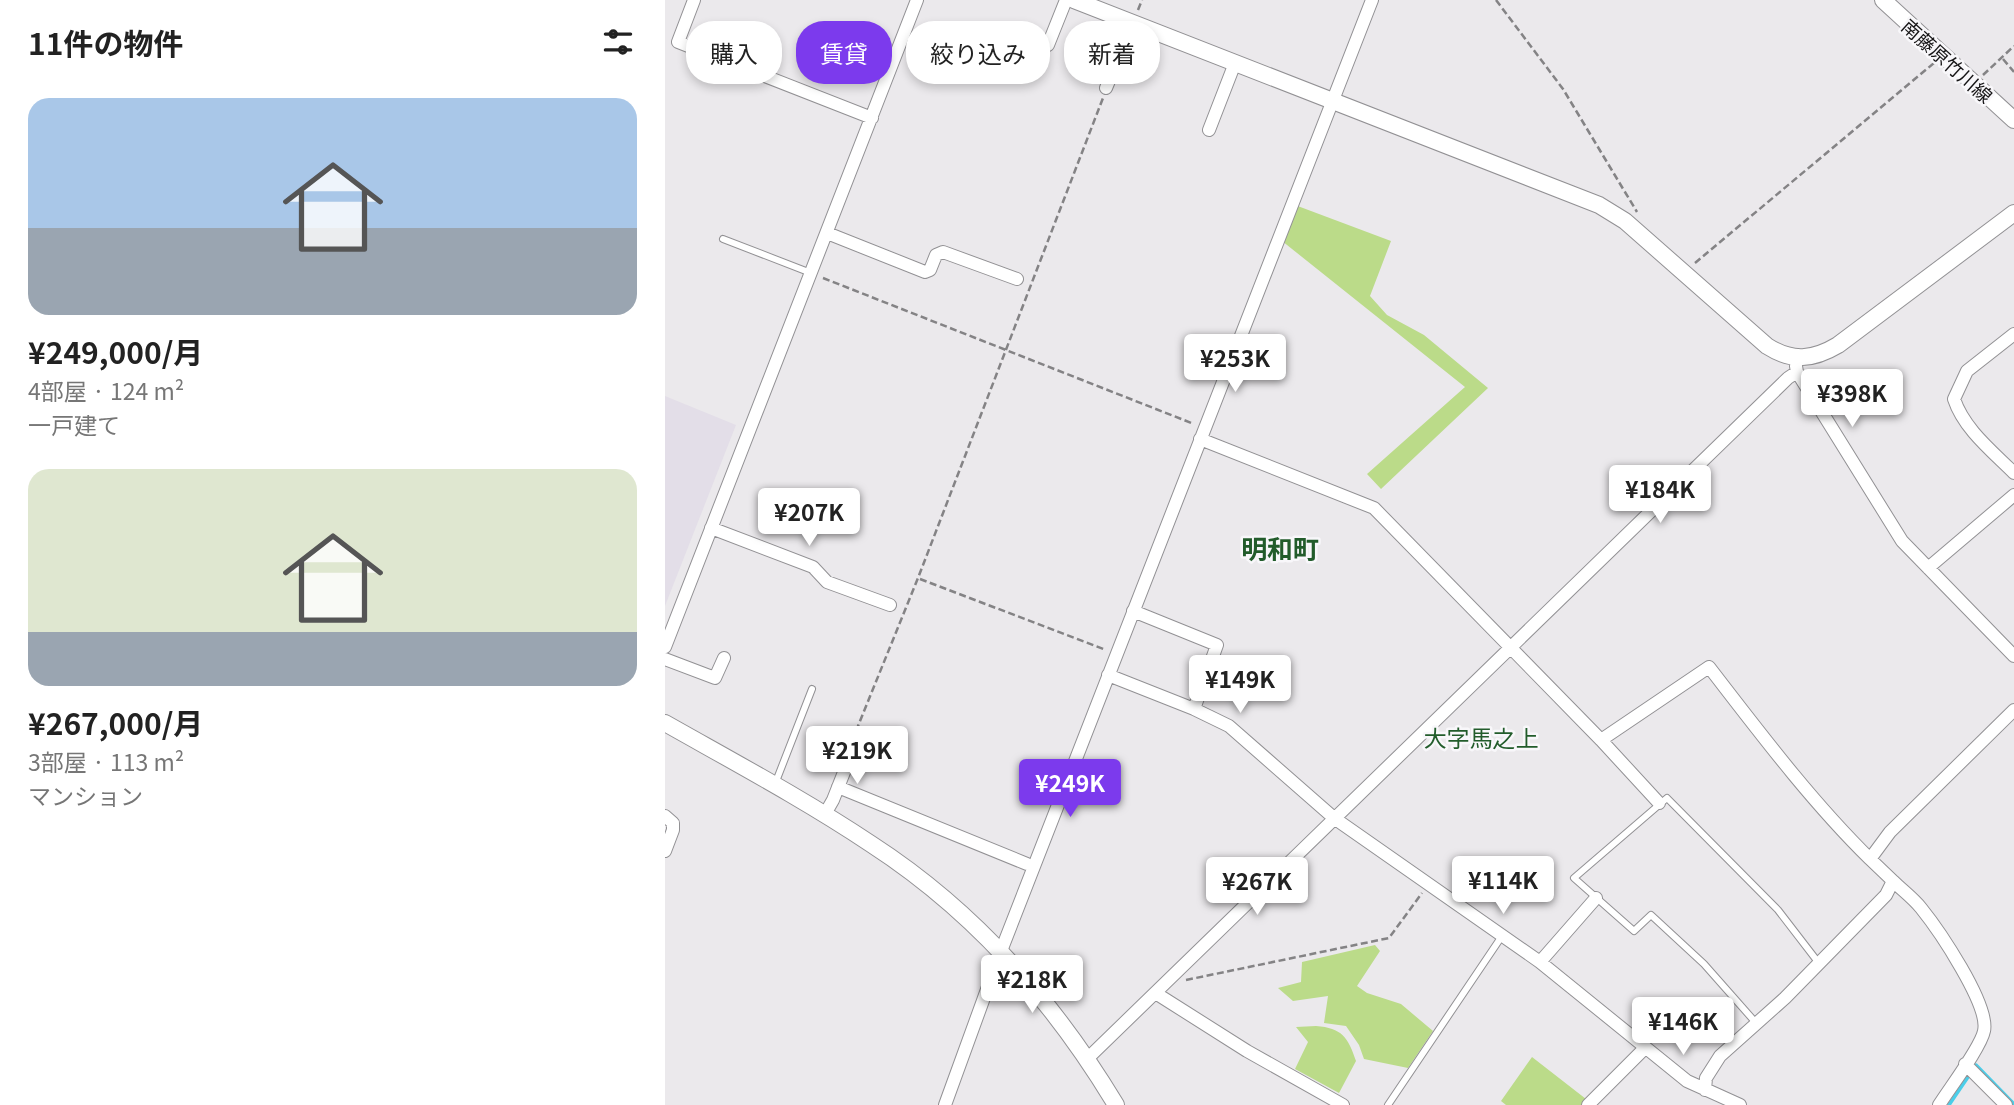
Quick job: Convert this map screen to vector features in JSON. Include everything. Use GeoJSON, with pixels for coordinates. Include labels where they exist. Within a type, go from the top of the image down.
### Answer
{"type":"FeatureCollection","features":[{"type":"Feature","properties":{"kind":"street"},"geometry":{"type":"LineString","coordinates":[[694,0],[678,42],[872,118]]}},
{"type":"Feature","properties":{"kind":"street"},"geometry":{"type":"LineString","coordinates":[[665,647],[917,0]]}},
{"type":"Feature","properties":{"kind":"street"},"geometry":{"type":"LineString","coordinates":[[1050,40],[1066,0]]}},
{"type":"Feature","properties":{"kind":"street"},"geometry":{"type":"LineString","coordinates":[[1075,0],[1128,21]]}},
{"type":"Feature","properties":{"kind":"street"},"geometry":{"type":"LineString","coordinates":[[944,1105],[1116,654],[1372,0]]}},
{"type":"Feature","properties":{"kind":"street","name":"南藤原竹川線"},"geometry":{"type":"LineString","coordinates":[[1883,0],[2014,120]]}},
{"type":"Feature","properties":{"kind":"street"},"geometry":{"type":"LineString","coordinates":[[1160,34],[1599,205],[1634,229],[1767,346],[1796,365],[1902,541],[2014,656]]}},
{"type":"Feature","properties":{"kind":"street"},"geometry":{"type":"LineString","coordinates":[[1209,130],[1235,63]]}},
{"type":"Feature","properties":{"kind":"street"},"geometry":{"type":"LineString","coordinates":[[1106,88],[1108,84]]}},
{"type":"Feature","properties":{"kind":"street"},"geometry":{"type":"LineString","coordinates":[[1087,1059],[1788,378],[1796,365],[1838,345],[2014,213]]}},
{"type":"Feature","properties":{"kind":"street"},"geometry":{"type":"LineString","coordinates":[[827,233],[925,272],[930,270],[936,255],[943,252],[1017,279]]}},
{"type":"Feature","properties":{"kind":"street"},"geometry":{"type":"LineString","coordinates":[[2014,334],[1967,371],[1954,399],[1958,411],[1976,434],[2014,473]]}},
{"type":"Feature","properties":{"kind":"street"},"geometry":{"type":"LineString","coordinates":[[1202,433],[1374,508],[1659,803]]}},
{"type":"Feature","properties":{"kind":"street"},"geometry":{"type":"LineString","coordinates":[[1928,568],[2014,495]]}},
{"type":"Feature","properties":{"kind":"street"},"geometry":{"type":"LineString","coordinates":[[711,528],[813,567],[827,582],[890,605]]}},
{"type":"Feature","properties":{"kind":"street"},"geometry":{"type":"LineString","coordinates":[[1133,611],[1217,645],[1194,709]]}},
{"type":"Feature","properties":{"kind":"street"},"geometry":{"type":"LineString","coordinates":[[665,659],[715,678],[724,658]]}},
{"type":"Feature","properties":{"kind":"street"},"geometry":{"type":"LineString","coordinates":[[1601,740],[1709,667],[1751,722],[1849,838],[1920,906],[1972,988],[1983,1014],[1984,1031],[1939,1105]]}},
{"type":"Feature","properties":{"kind":"street"},"geometry":{"type":"LineString","coordinates":[[1108,675],[1229,726],[1334,818],[1540,962],[1687,1081],[1740,1105]]}},
{"type":"Feature","properties":{"kind":"street"},"geometry":{"type":"LineString","coordinates":[[1870,859],[1889,832],[2014,710]]}},
{"type":"Feature","properties":{"kind":"street"},"geometry":{"type":"LineString","coordinates":[[665,723],[825,814],[873,844],[931,887],[1001,951],[1045,1002],[1087,1059],[1116,1105]]}},
{"type":"Feature","properties":{"kind":"street"},"geometry":{"type":"LineString","coordinates":[[825,814],[856,742]]}},
{"type":"Feature","properties":{"kind":"street"},"geometry":{"type":"LineString","coordinates":[[838,787],[1027,864]]}},
{"type":"Feature","properties":{"kind":"street"},"geometry":{"type":"LineString","coordinates":[[665,816],[673,823],[673,830],[665,851]]}},
{"type":"Feature","properties":{"kind":"street"},"geometry":{"type":"LineString","coordinates":[[1705,1090],[1706,1078],[1720,1056],[1757,1024],[1886,895],[1893,881]]}},
{"type":"Feature","properties":{"kind":"street"},"geometry":{"type":"LineString","coordinates":[[1540,962],[1596,898]]}},
{"type":"Feature","properties":{"kind":"street"},"geometry":{"type":"LineString","coordinates":[[1162,989],[1282,1072],[1334,1103]]}},
{"type":"Feature","properties":{"kind":"street"},"geometry":{"type":"LineString","coordinates":[[1588,1105],[1645,1048]]}},
{"type":"Feature","properties":{"kind":"street"},"geometry":{"type":"LineString","coordinates":[[1966,1064],[2006,1105]]}},
{"type":"Feature","properties":{"kind":"lane"},"geometry":{"type":"LineString","coordinates":[[723,239],[811,273]]}},
{"type":"Feature","properties":{"kind":"lane"},"geometry":{"type":"LineString","coordinates":[[775,786],[812,689]]}},
{"type":"Feature","properties":{"kind":"lane"},"geometry":{"type":"LineString","coordinates":[[1757,1024],[1704,964],[1651,915],[1633,931],[1574,878],[1667,798],[1778,909],[1818,962]]}},
{"type":"Feature","properties":{"kind":"lane"},"geometry":{"type":"LineString","coordinates":[[1388,1105],[1502,936]]}},
{"type":"Feature","properties":{"kind":"path"},"geometry":{"type":"LineString","coordinates":[[1496,0],[1563,89],[1637,209],[1634,229]]}},
{"type":"Feature","properties":{"kind":"path"},"geometry":{"type":"LineString","coordinates":[[1973,84],[2014,46]]}},
{"type":"Feature","properties":{"kind":"path"},"geometry":{"type":"LineString","coordinates":[[1685,272],[1942,56]]}},
{"type":"Feature","properties":{"kind":"path"},"geometry":{"type":"LineString","coordinates":[[2001,58],[2014,72]]}},
{"type":"Feature","properties":{"kind":"path"},"geometry":{"type":"LineString","coordinates":[[856,742],[853,738],[918,579],[1106,88]]}},
{"type":"Feature","properties":{"kind":"path"},"geometry":{"type":"LineString","coordinates":[[811,273],[1006,349],[1202,433]]}},
{"type":"Feature","properties":{"kind":"path"},"geometry":{"type":"LineString","coordinates":[[918,579],[1116,654]]}},
{"type":"Feature","properties":{"kind":"path"},"geometry":{"type":"LineString","coordinates":[[1162,989],[1389,938],[1428,884]]}},
{"type":"Feature","properties":{"kind":"shaded area"},"geometry":{"type":"Polygon","coordinates":[[[665,396],[736,425],[665,606],[665,396]]]}},
{"type":"Feature","properties":{"kind":"green space"},"geometry":{"type":"Polygon","coordinates":[[[1295,205],[1391,241],[1370,296],[1387,315],[1424,335],[1488,388],[1381,489],[1367,474],[1465,387],[1282,241],[1295,205]]]}},
{"type":"Feature","properties":{"kind":"green space"},"geometry":{"type":"Polygon","coordinates":[[[1375,945],[1380,951],[1357,986],[1367,993],[1401,1004],[1433,1031],[1408,1068],[1364,1059],[1359,1045],[1346,1026],[1324,1023],[1328,996],[1293,1001],[1278,988],[1301,982],[1302,962],[1375,945]]]}},
{"type":"Feature","properties":{"kind":"green space"},"geometry":{"type":"Polygon","coordinates":[[[1316,1026],[1332,1029],[1343,1035],[1356,1061],[1339,1093],[1295,1069],[1308,1042],[1296,1027],[1316,1026]]]}},
{"type":"Feature","properties":{"kind":"green space"},"geometry":{"type":"Polygon","coordinates":[[[1532,1057],[1586,1099],[1581,1105],[1506,1105],[1501,1101],[1532,1057]]]}},
{"type":"Feature","properties":{"kind":"waterway"},"geometry":{"type":"LineString","coordinates":[[1974,1068],[1976,1065],[2014,1104]]}},
{"type":"Feature","properties":{"kind":"waterway"},"geometry":{"type":"LineString","coordinates":[[1949,1105],[1970,1074]]}},
{"type":"Feature","properties":{"kind":"district","name":"明和町"},"geometry":{"type":"Point","coordinates":[1280,547]}},
{"type":"Feature","properties":{"kind":"district","name":"大字馬之上"},"geometry":{"type":"Point","coordinates":[1481,737]}}]}
